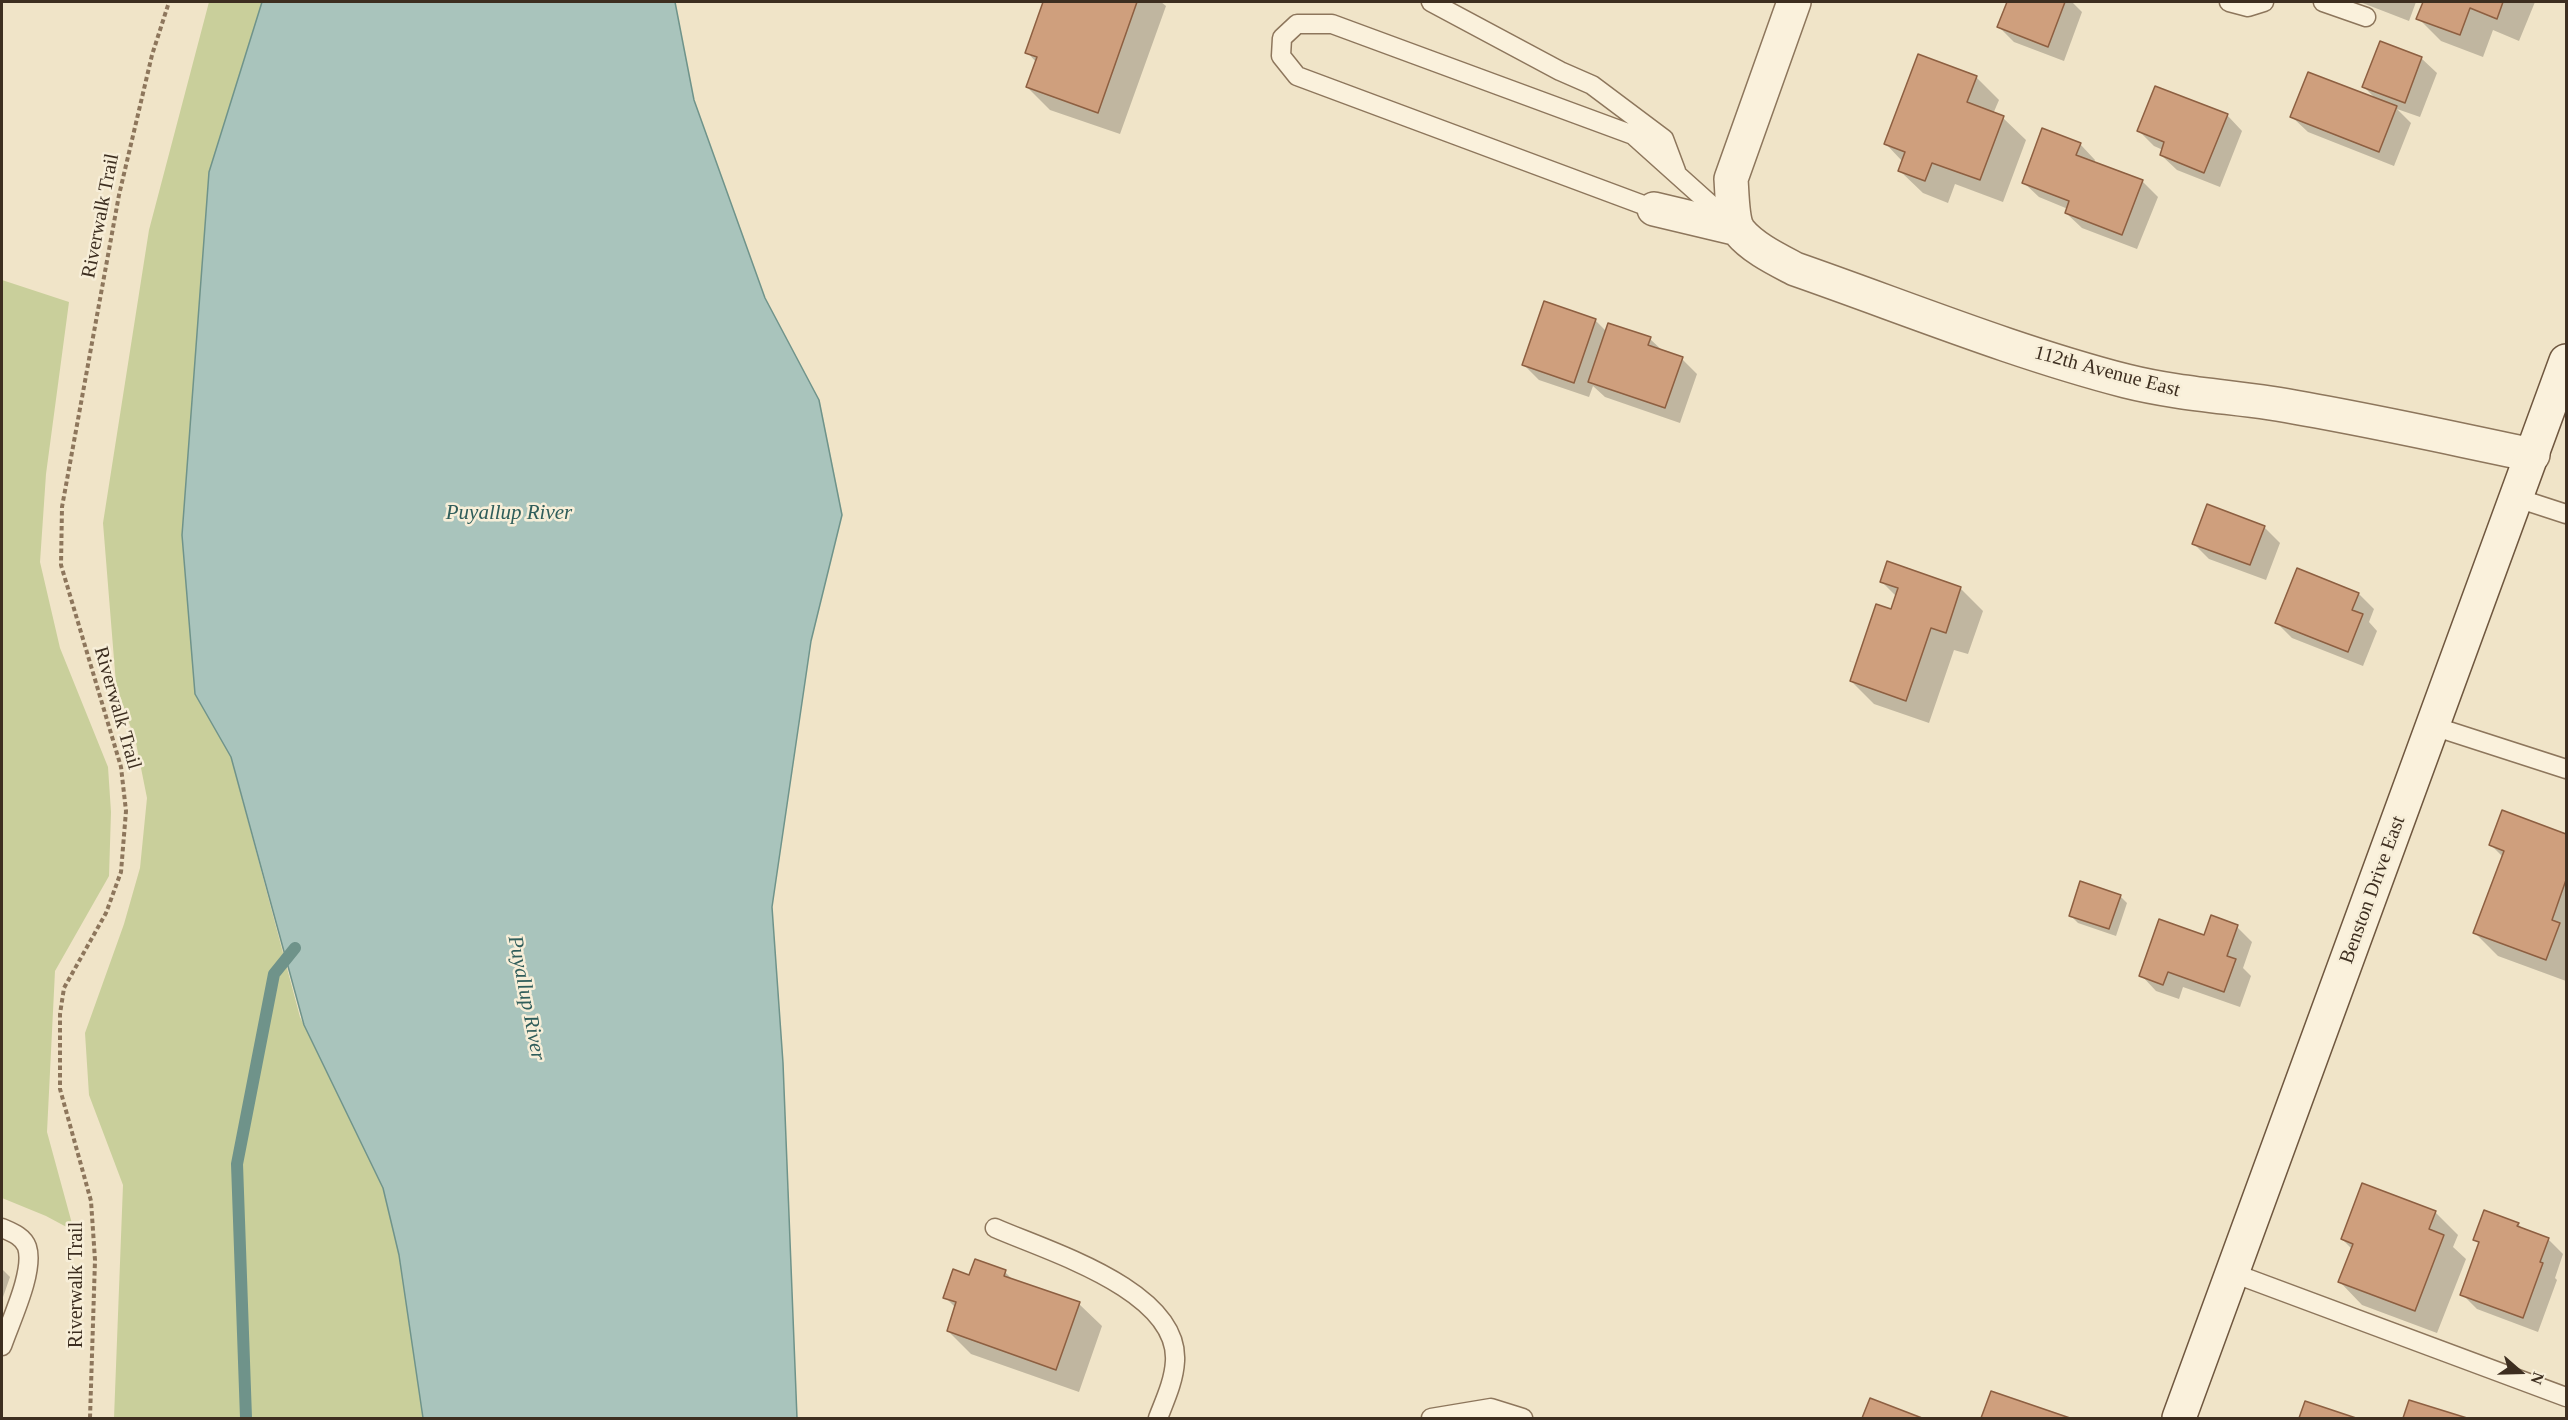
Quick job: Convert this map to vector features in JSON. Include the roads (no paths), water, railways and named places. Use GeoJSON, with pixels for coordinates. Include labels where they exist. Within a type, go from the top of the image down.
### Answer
{"type":"FeatureCollection","features":[{"type":"Feature","properties":{"kind":"street"},"geometry":{"type":"LineString","coordinates":[[1738,230],[1732,199],[1731,178],[1794,2]]}},
{"type":"Feature","properties":{"kind":"street","name":"112th Avenue East"},"geometry":{"type":"LineString","coordinates":[[1654,209],[1738,230],[1768,255],[1795,269],[2060,362],[2126,381],[2180,393],[2269,403],[2359,419],[2532,455]]}},
{"type":"Feature","properties":{"kind":"street","name":"Benston Drive East"},"geometry":{"type":"LineString","coordinates":[[2179,1419],[2566,361]]}},
{"type":"Feature","properties":{"kind":"lane"},"geometry":{"type":"LineString","coordinates":[[1431,2],[1550,66],[1593,85],[1664,139],[1678,175]]}},
{"type":"Feature","properties":{"kind":"lane"},"geometry":{"type":"LineString","coordinates":[[2229,2],[2248,7],[2264,2]]}},
{"type":"Feature","properties":{"kind":"lane"},"geometry":{"type":"LineString","coordinates":[[2322,2],[2366,17]]}},
{"type":"Feature","properties":{"kind":"lane"},"geometry":{"type":"LineString","coordinates":[[1654,209],[1297,76],[1281,56],[1282,38],[1297,24],[1332,24],[1633,135],[1738,230]]}},
{"type":"Feature","properties":{"kind":"lane"},"geometry":{"type":"LineString","coordinates":[[2517,498],[2566,514]]}},
{"type":"Feature","properties":{"kind":"lane"},"geometry":{"type":"LineString","coordinates":[[2433,726],[2566,767]]}},
{"type":"Feature","properties":{"kind":"lane"},"geometry":{"type":"LineString","coordinates":[[2,1228],[15,1233],[26,1245],[29,1262],[2,1346]]}},
{"type":"Feature","properties":{"kind":"lane"},"geometry":{"type":"LineString","coordinates":[[995,1228],[1094,1271],[1128,1290],[1153,1309],[1168,1328],[1175,1359],[1171,1384],[1158,1419]]}},
{"type":"Feature","properties":{"kind":"lane"},"geometry":{"type":"LineString","coordinates":[[2233,1273],[2566,1397]]}},
{"type":"Feature","properties":{"kind":"lane"},"geometry":{"type":"LineString","coordinates":[[1431,1419],[1491,1408],[1523,1419]]}},
{"type":"Feature","properties":{"kind":"water","name":"Puyallup River"},"geometry":{"type":"Polygon","coordinates":[[[262,2],[675,2],[694,100],[765,298],[819,400],[842,515],[811,641],[772,907],[783,1063],[797,1418],[423,1418],[399,1255],[383,1188],[304,1025],[231,757],[195,694],[182,535],[209,172],[262,2]]]}},
{"type":"Feature","properties":{"kind":"waterway"},"geometry":{"type":"LineString","coordinates":[[246,1418],[237,1164],[274,974],[295,948]]}}]}
